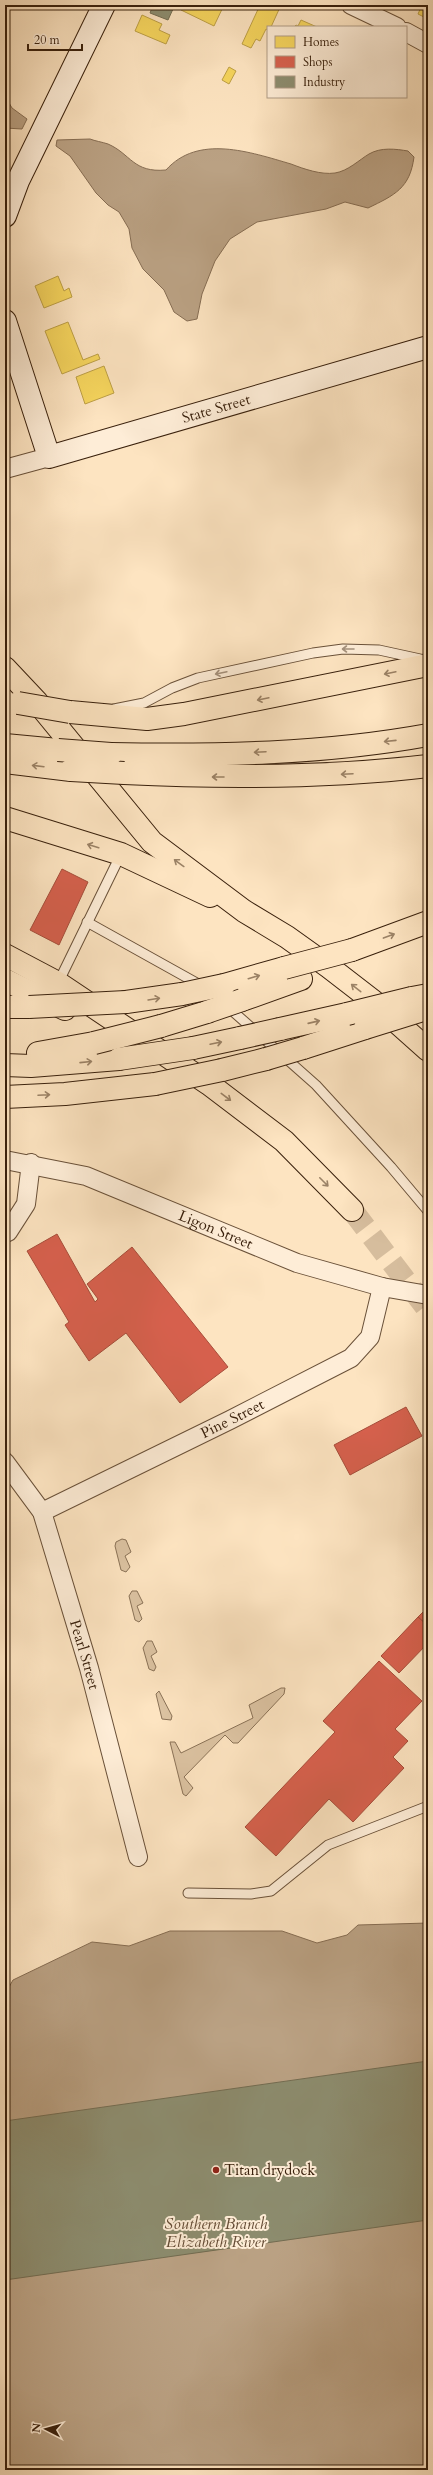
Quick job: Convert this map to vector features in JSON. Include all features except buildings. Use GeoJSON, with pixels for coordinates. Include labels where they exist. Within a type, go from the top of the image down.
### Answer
{"type":"FeatureCollection","features":[{"type":"Feature","properties":{"kind":"highway"},"geometry":{"type":"LineString","coordinates":[[12,701],[80,714],[147,719],[184,714],[428,665]]}},
{"type":"Feature","properties":{"kind":"highway"},"geometry":{"type":"LineString","coordinates":[[5,668],[37,702],[152,842],[244,911],[287,937],[329,967],[373,1001],[428,1050]]}},
{"type":"Feature","properties":{"kind":"highway"},"geometry":{"type":"LineString","coordinates":[[5,745],[111,754],[246,753],[316,749],[428,735]]}},
{"type":"Feature","properties":{"kind":"highway"},"geometry":{"type":"LineString","coordinates":[[5,762],[72,770],[265,778],[375,772],[428,766]]}},
{"type":"Feature","properties":{"kind":"highway"},"geometry":{"type":"LineString","coordinates":[[5,818],[121,854],[244,911]]}},
{"type":"Feature","properties":{"kind":"highway"},"geometry":{"type":"LineString","coordinates":[[5,1058],[94,1043],[162,1026],[207,1012],[242,1000],[293,973],[428,922]]}},
{"type":"Feature","properties":{"kind":"highway"},"geometry":{"type":"LineString","coordinates":[[5,955],[58,983],[209,1084],[284,1141],[352,1210]]}},
{"type":"Feature","properties":{"kind":"highway"},"geometry":{"type":"LineString","coordinates":[[5,1007],[126,1002],[182,994],[293,973]]}},
{"type":"Feature","properties":{"kind":"highway"},"geometry":{"type":"LineString","coordinates":[[5,980],[187,1070]]}},
{"type":"Feature","properties":{"kind":"highway"},"geometry":{"type":"LineString","coordinates":[[5,1065],[31,1066],[119,1059],[193,1048],[348,1014],[424,1003]]}},
{"type":"Feature","properties":{"kind":"highway"},"geometry":{"type":"LineString","coordinates":[[5,1097],[65,1094],[155,1084],[222,1070],[266,1059],[365,1028],[424,1003]]}},
{"type":"Feature","properties":{"kind":"street"},"geometry":{"type":"LineString","coordinates":[[5,216],[18,181],[104,5]]}},
{"type":"Feature","properties":{"kind":"street"},"geometry":{"type":"LineString","coordinates":[[351,5],[395,26]]}},
{"type":"Feature","properties":{"kind":"street"},"geometry":{"type":"LineString","coordinates":[[407,33],[428,44]]}},
{"type":"Feature","properties":{"kind":"street"},"geometry":{"type":"LineString","coordinates":[[5,321],[49,457]]}},
{"type":"Feature","properties":{"kind":"street","name":"State Street"},"geometry":{"type":"LineString","coordinates":[[5,470],[428,347]]}},
{"type":"Feature","properties":{"kind":"street","name":"Ligon Street"},"geometry":{"type":"LineString","coordinates":[[5,1160],[31,1163],[86,1176],[297,1263],[382,1287],[428,1295]]}},
{"type":"Feature","properties":{"kind":"street"},"geometry":{"type":"LineString","coordinates":[[5,1233],[8,1232],[26,1204],[31,1163]]}},
{"type":"Feature","properties":{"kind":"street","name":"Pine Street"},"geometry":{"type":"LineString","coordinates":[[42,1512],[230,1420],[350,1358],[370,1337],[382,1287]]}},
{"type":"Feature","properties":{"kind":"street","name":"Pearl Street"},"geometry":{"type":"LineString","coordinates":[[5,1462],[42,1512],[89,1668],[138,1857]]}},
{"type":"Feature","properties":{"kind":"lane"},"geometry":{"type":"LineString","coordinates":[[80,714],[144,703],[172,688],[198,678],[313,653],[343,649],[379,650],[408,654],[428,661]]}},
{"type":"Feature","properties":{"kind":"lane"},"geometry":{"type":"LineString","coordinates":[[58,983],[121,854]]}},
{"type":"Feature","properties":{"kind":"lane"},"geometry":{"type":"LineString","coordinates":[[87,922],[162,962],[215,996],[316,1085],[391,1166],[428,1211]]}},
{"type":"Feature","properties":{"kind":"lane"},"geometry":{"type":"LineString","coordinates":[[188,1893],[251,1894],[271,1891],[328,1845],[428,1806]]}},
{"type":"Feature","properties":{"kind":"shaded area"},"geometry":{"type":"Polygon","coordinates":[[[122,1539],[126,1540],[131,1552],[125,1556],[130,1567],[126,1572],[121,1570],[115,1546],[116,1542],[122,1539]]]}},
{"type":"Feature","properties":{"kind":"shaded area"},"geometry":{"type":"Polygon","coordinates":[[[132,1591],[137,1591],[143,1603],[137,1606],[142,1619],[139,1622],[135,1620],[129,1596],[132,1591]]]}},
{"type":"Feature","properties":{"kind":"shaded area"},"geometry":{"type":"Polygon","coordinates":[[[147,1641],[152,1641],[157,1652],[151,1656],[156,1667],[154,1671],[149,1669],[143,1648],[147,1641]]]}},
{"type":"Feature","properties":{"kind":"shaded area"},"geometry":{"type":"Polygon","coordinates":[[[281,1688],[285,1688],[284,1694],[238,1743],[233,1743],[225,1735],[184,1777],[193,1788],[186,1796],[183,1794],[170,1742],[175,1742],[181,1753],[253,1718],[249,1705],[281,1688]]]}},
{"type":"Feature","properties":{"kind":"shaded area"},"geometry":{"type":"Polygon","coordinates":[[[159,1691],[172,1716],[171,1720],[162,1719],[156,1694],[159,1691]]]}},
{"type":"Feature","properties":{"kind":"water"},"geometry":{"type":"Polygon","coordinates":[[[5,96],[12,108],[27,119],[22,129],[5,128],[5,96]]]}},
{"type":"Feature","properties":{"kind":"water"},"geometry":{"type":"Polygon","coordinates":[[[90,139],[116,148],[139,166],[146,169],[155,170],[166,170],[179,159],[193,152],[209,149],[242,151],[324,173],[340,172],[369,154],[383,149],[408,151],[414,157],[409,176],[400,189],[386,199],[368,208],[345,202],[326,209],[257,222],[230,239],[215,261],[202,294],[197,319],[187,321],[174,312],[164,290],[143,269],[132,248],[129,229],[119,212],[108,205],[96,193],[70,156],[56,146],[57,140],[90,139]]]}},
{"type":"Feature","properties":{"kind":"water","name":"Southern Branch Elizabeth River"},"geometry":{"type":"Polygon","coordinates":[[[428,1923],[428,2470],[5,2470],[5,1994],[13,1980],[92,1942],[129,1946],[170,1931],[282,1931],[317,1943],[347,1935],[358,1925],[428,1923]]]}},
{"type":"Feature","properties":{"kind":"tunnel"},"geometry":{"type":"LineString","coordinates":[[352,1210],[428,1310]]}},
{"type":"Feature","properties":{"kind":"place","name":"Titan drydock"},"geometry":{"type":"Point","coordinates":[216,2170]}}]}
